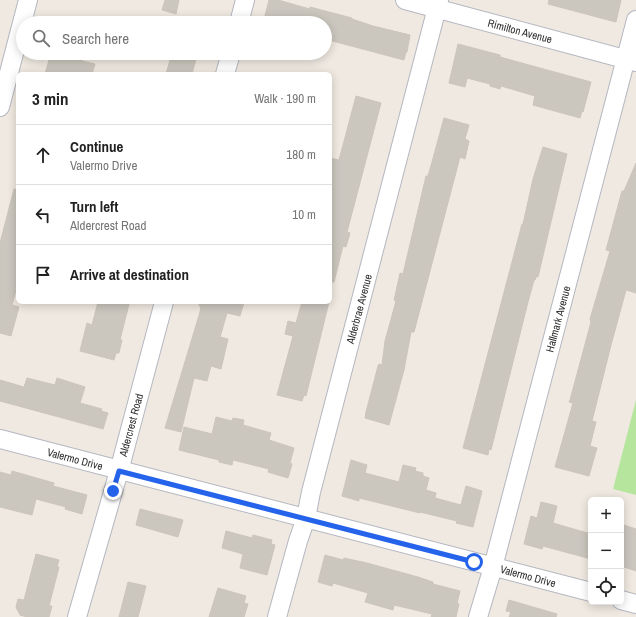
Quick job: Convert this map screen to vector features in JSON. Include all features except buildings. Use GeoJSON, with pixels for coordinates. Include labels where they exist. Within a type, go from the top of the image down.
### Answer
{"type":"FeatureCollection","features":[{"type":"Feature","properties":{"kind":"street"},"geometry":{"type":"LineString","coordinates":[[24,16],[28,0]]}},
{"type":"Feature","properties":{"kind":"street"},"geometry":{"type":"LineString","coordinates":[[241,16],[245,0]]}},
{"type":"Feature","properties":{"kind":"street","name":"Rimilton Avenue"},"geometry":{"type":"LineString","coordinates":[[405,0],[438,4],[631,61]]}},
{"type":"Feature","properties":{"kind":"street","name":"Alderbrae Avenue"},"geometry":{"type":"LineString","coordinates":[[277,617],[298,541],[306,518],[311,492],[438,4]]}},
{"type":"Feature","properties":{"kind":"street","name":"Hallmark Avenue"},"geometry":{"type":"LineString","coordinates":[[478,617],[631,61],[636,20]]}},
{"type":"Feature","properties":{"kind":"street"},"geometry":{"type":"LineString","coordinates":[[0,107],[16,46]]}},
{"type":"Feature","properties":{"kind":"street"},"geometry":{"type":"LineString","coordinates":[[226,72],[229,60]]}},
{"type":"Feature","properties":{"kind":"street","name":"Aldercrest Road"},"geometry":{"type":"LineString","coordinates":[[77,617],[119,471],[163,304]]}},
{"type":"Feature","properties":{"kind":"street","name":"Valermo Drive"},"geometry":{"type":"LineString","coordinates":[[0,439],[588,591]]}},
{"type":"Feature","properties":{"kind":"street"},"geometry":{"type":"LineString","coordinates":[[624,601],[636,604]]}},
{"type":"Feature","properties":{"kind":"green space"},"geometry":{"type":"Polygon","coordinates":[[[636,400],[636,495],[613,489],[636,400]]]}},
{"type":"Feature","properties":{"kind":"route"},"geometry":{"type":"LineString","coordinates":[[113,491],[119,471],[474,562]]}}]}
